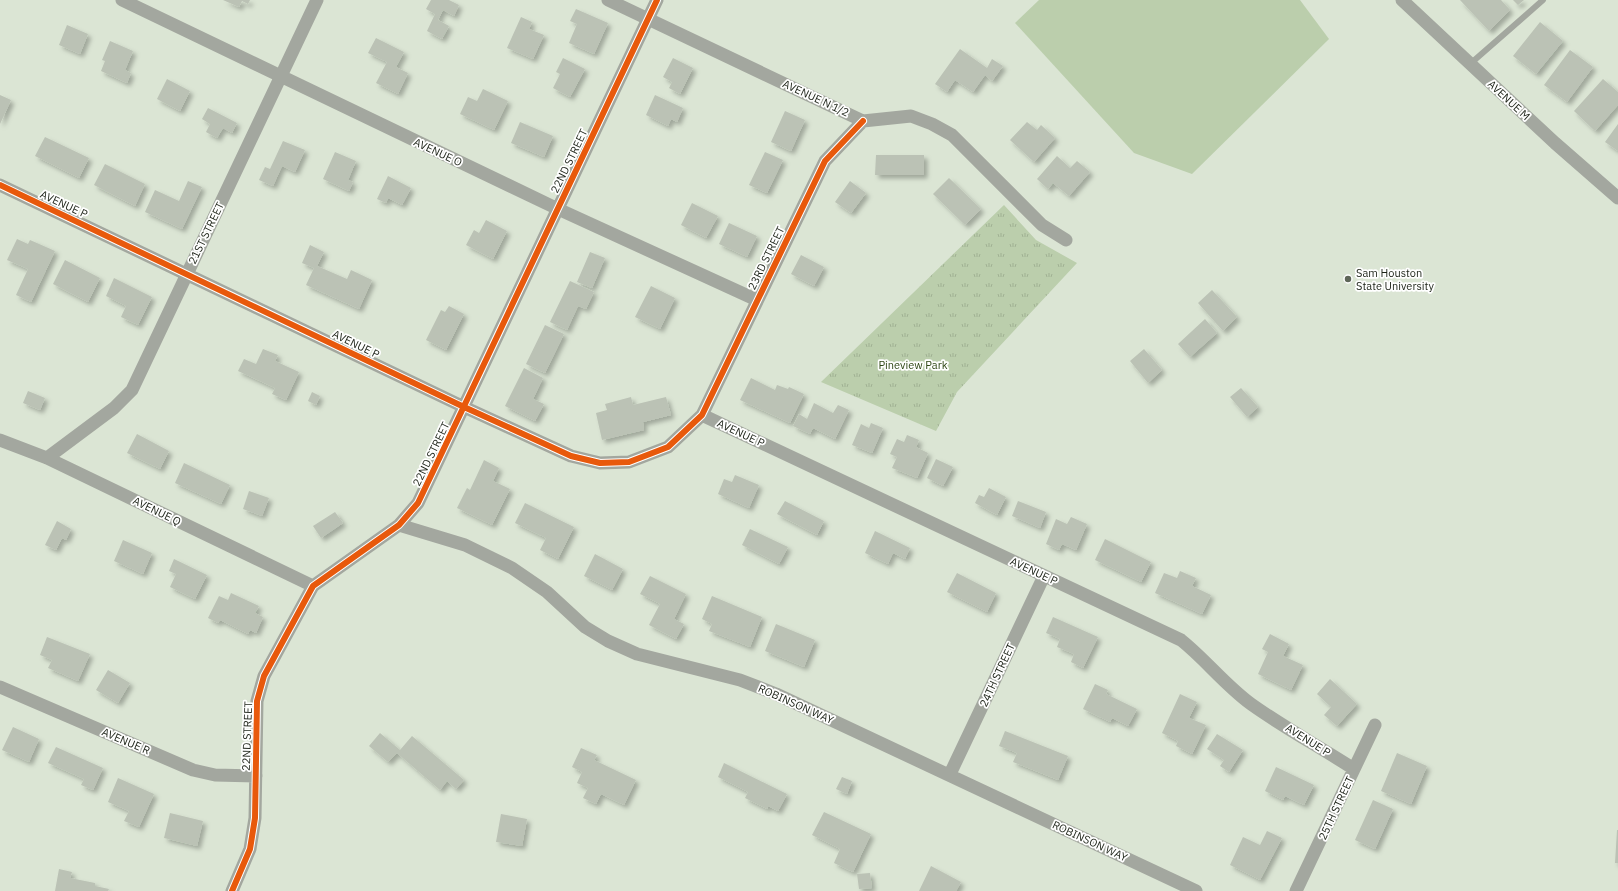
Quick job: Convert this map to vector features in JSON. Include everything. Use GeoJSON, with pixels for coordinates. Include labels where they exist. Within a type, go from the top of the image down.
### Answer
{"type":"FeatureCollection","features":[{"type":"Feature","properties":{"kind":"street","name":"AVENUE O"},"geometry":{"type":"LineString","coordinates":[[122,0],[558,209],[757,300]]}},
{"type":"Feature","properties":{"kind":"street","name":"21ST STREET"},"geometry":{"type":"LineString","coordinates":[[47,458],[114,408],[132,390],[317,0]]}},
{"type":"Feature","properties":{"kind":"street","name":"AVENUE N 1/2"},"geometry":{"type":"LineString","coordinates":[[608,0],[649,18],[863,121]]}},
{"type":"Feature","properties":{"kind":"street","name":"22ND STREET"},"geometry":{"type":"LineString","coordinates":[[232,891],[250,849],[255,818],[257,701],[264,676],[313,586],[399,525],[418,503],[657,0]]}},
{"type":"Feature","properties":{"kind":"street","name":"AVENUE M"},"geometry":{"type":"LineString","coordinates":[[1402,0],[1555,143],[1618,198]]}},
{"type":"Feature","properties":{"kind":"street"},"geometry":{"type":"LineString","coordinates":[[863,121],[911,116],[932,124],[952,135],[1042,225],[1066,240]]}},
{"type":"Feature","properties":{"kind":"street","name":"23RD STREET"},"geometry":{"type":"LineString","coordinates":[[702,415],[825,161],[863,121]]}},
{"type":"Feature","properties":{"kind":"street","name":"AVENUE P"},"geometry":{"type":"LineString","coordinates":[[0,184],[464,407],[571,456],[600,463],[629,462],[668,447],[702,415],[1181,640],[1199,655],[1230,687],[1251,704],[1354,769]]}},
{"type":"Feature","properties":{"kind":"street","name":"AVENUE Q"},"geometry":{"type":"LineString","coordinates":[[0,440],[47,458],[313,586]]}},
{"type":"Feature","properties":{"kind":"street","name":"ROBINSON WAY"},"geometry":{"type":"LineString","coordinates":[[399,525],[465,545],[512,568],[547,592],[585,627],[608,641],[637,654],[740,680],[776,694],[950,774],[1196,891]]}},
{"type":"Feature","properties":{"kind":"street","name":"24TH STREET"},"geometry":{"type":"LineString","coordinates":[[950,774],[1044,576]]}},
{"type":"Feature","properties":{"kind":"street","name":"AVENUE R"},"geometry":{"type":"LineString","coordinates":[[0,687],[193,770],[215,774],[256,776]]}},
{"type":"Feature","properties":{"kind":"street","name":"25TH STREET"},"geometry":{"type":"LineString","coordinates":[[1296,891],[1375,725]]}},
{"type":"Feature","properties":{"kind":"lane"},"geometry":{"type":"LineString","coordinates":[[1470,64],[1543,0]]}},
{"type":"Feature","properties":{"kind":"green space"},"geometry":{"type":"Polygon","coordinates":[[[1039,0],[1300,0],[1329,39],[1192,174],[1134,153],[1015,23],[1039,0]]]}},
{"type":"Feature","properties":{"kind":"green space","name":"Pineview Park"},"geometry":{"type":"Polygon","coordinates":[[[1004,205],[1036,240],[1077,263],[957,392],[936,431],[821,382],[1004,205]]]}},
{"type":"Feature","properties":{"kind":"building"},"geometry":{"type":"Polygon","coordinates":[[[223,0],[250,0],[248,4],[242,1],[239,7],[223,0]]]}},
{"type":"Feature","properties":{"kind":"building"},"geometry":{"type":"Polygon","coordinates":[[[431,0],[449,0],[459,5],[454,16],[443,10],[438,20],[449,26],[442,39],[427,31],[435,14],[426,9],[431,0]]]}},
{"type":"Feature","properties":{"kind":"building"},"geometry":{"type":"Polygon","coordinates":[[[1460,0],[1501,0],[1510,10],[1489,31],[1460,0]]]}},
{"type":"Feature","properties":{"kind":"building"},"geometry":{"type":"Polygon","coordinates":[[[1513,0],[1524,0],[1518,5],[1513,0]]]}},
{"type":"Feature","properties":{"kind":"building"},"geometry":{"type":"Polygon","coordinates":[[[576,9],[608,23],[594,54],[569,43],[577,24],[570,21],[576,9]]]}},
{"type":"Feature","properties":{"kind":"building"},"geometry":{"type":"Polygon","coordinates":[[[521,17],[532,22],[529,29],[544,35],[533,59],[507,48],[521,17]]]}},
{"type":"Feature","properties":{"kind":"building"},"geometry":{"type":"Polygon","coordinates":[[[1540,22],[1563,41],[1536,74],[1513,56],[1540,22]]]}},
{"type":"Feature","properties":{"kind":"building"},"geometry":{"type":"Polygon","coordinates":[[[67,25],[88,34],[80,54],[59,45],[67,25]]]}},
{"type":"Feature","properties":{"kind":"building"},"geometry":{"type":"Polygon","coordinates":[[[376,38],[404,52],[396,67],[408,73],[398,94],[376,83],[387,62],[368,53],[376,38]]]}},
{"type":"Feature","properties":{"kind":"building"},"geometry":{"type":"Polygon","coordinates":[[[110,41],[133,51],[125,70],[131,73],[127,83],[101,71],[105,61],[102,60],[110,41]]]}},
{"type":"Feature","properties":{"kind":"building"},"geometry":{"type":"Polygon","coordinates":[[[960,49],[987,68],[992,59],[1003,66],[992,81],[985,75],[973,92],[955,80],[947,92],[935,84],[960,49]]]}},
{"type":"Feature","properties":{"kind":"building"},"geometry":{"type":"Polygon","coordinates":[[[1570,50],[1593,67],[1567,102],[1544,85],[1570,50]]]}},
{"type":"Feature","properties":{"kind":"building"},"geometry":{"type":"Polygon","coordinates":[[[563,58],[585,69],[570,97],[553,88],[560,74],[556,72],[563,58]]]}},
{"type":"Feature","properties":{"kind":"building"},"geometry":{"type":"Polygon","coordinates":[[[673,58],[693,68],[680,94],[669,88],[672,82],[663,77],[673,58]]]}},
{"type":"Feature","properties":{"kind":"building"},"geometry":{"type":"Polygon","coordinates":[[[167,79],[190,91],[180,111],[157,99],[167,79]]]}},
{"type":"Feature","properties":{"kind":"building"},"geometry":{"type":"Polygon","coordinates":[[[1603,79],[1618,92],[1618,105],[1595,131],[1574,111],[1603,79]]]}},
{"type":"Feature","properties":{"kind":"building"},"geometry":{"type":"Polygon","coordinates":[[[483,89],[508,101],[494,130],[460,114],[468,97],[477,101],[483,89]]]}},
{"type":"Feature","properties":{"kind":"building"},"geometry":{"type":"Polygon","coordinates":[[[0,95],[11,100],[0,124],[0,95]]]}},
{"type":"Feature","properties":{"kind":"building"},"geometry":{"type":"Polygon","coordinates":[[[655,95],[683,108],[677,122],[671,119],[668,126],[646,115],[655,95]]]}},
{"type":"Feature","properties":{"kind":"building"},"geometry":{"type":"Polygon","coordinates":[[[208,108],[237,123],[232,133],[223,128],[217,138],[206,132],[210,124],[202,119],[208,108]]]}},
{"type":"Feature","properties":{"kind":"building"},"geometry":{"type":"Polygon","coordinates":[[[785,111],[805,120],[791,151],[771,142],[785,111]]]}},
{"type":"Feature","properties":{"kind":"building"},"geometry":{"type":"Polygon","coordinates":[[[520,122],[553,136],[544,157],[511,143],[520,122]]]}},
{"type":"Feature","properties":{"kind":"building"},"geometry":{"type":"Polygon","coordinates":[[[1027,122],[1037,130],[1041,125],[1055,138],[1034,162],[1010,140],[1027,122]]]}},
{"type":"Feature","properties":{"kind":"building"},"geometry":{"type":"Polygon","coordinates":[[[1618,124],[1618,151],[1605,142],[1618,124]]]}},
{"type":"Feature","properties":{"kind":"building"},"geometry":{"type":"Polygon","coordinates":[[[45,137],[89,158],[79,178],[35,156],[45,137]]]}},
{"type":"Feature","properties":{"kind":"building"},"geometry":{"type":"Polygon","coordinates":[[[283,141],[305,150],[295,172],[282,166],[273,186],[259,180],[265,167],[270,169],[283,141]]]}},
{"type":"Feature","properties":{"kind":"building"},"geometry":{"type":"Polygon","coordinates":[[[335,152],[356,161],[348,180],[353,182],[349,191],[323,179],[335,152]]]}},
{"type":"Feature","properties":{"kind":"building"},"geometry":{"type":"Polygon","coordinates":[[[765,152],[783,160],[767,193],[749,185],[765,152]]]}},
{"type":"Feature","properties":{"kind":"building"},"geometry":{"type":"Polygon","coordinates":[[[876,155],[924,155],[924,175],[875,175],[876,155]]]}},
{"type":"Feature","properties":{"kind":"building"},"geometry":{"type":"Polygon","coordinates":[[[1057,156],[1070,168],[1077,161],[1090,172],[1069,196],[1053,183],[1048,189],[1037,179],[1057,156]]]}},
{"type":"Feature","properties":{"kind":"building"},"geometry":{"type":"Polygon","coordinates":[[[105,164],[145,184],[135,206],[94,185],[105,164]]]}},
{"type":"Feature","properties":{"kind":"building"},"geometry":{"type":"Polygon","coordinates":[[[388,176],[411,188],[402,205],[388,198],[386,203],[377,199],[388,176]]]}},
{"type":"Feature","properties":{"kind":"building"},"geometry":{"type":"Polygon","coordinates":[[[949,178],[981,209],[965,225],[933,194],[949,178]]]}},
{"type":"Feature","properties":{"kind":"building"},"geometry":{"type":"Polygon","coordinates":[[[188,181],[202,187],[182,229],[145,212],[155,190],[179,201],[188,181]]]}},
{"type":"Feature","properties":{"kind":"building"},"geometry":{"type":"Polygon","coordinates":[[[850,181],[866,193],[851,213],[835,202],[850,181]]]}},
{"type":"Feature","properties":{"kind":"building"},"geometry":{"type":"Polygon","coordinates":[[[692,203],[718,216],[706,238],[681,225],[692,203]]]}},
{"type":"Feature","properties":{"kind":"building"},"geometry":{"type":"Polygon","coordinates":[[[486,220],[507,231],[493,259],[466,245],[474,230],[479,233],[486,220]]]}},
{"type":"Feature","properties":{"kind":"building"},"geometry":{"type":"Polygon","coordinates":[[[729,223],[757,236],[747,257],[719,244],[729,223]]]}},
{"type":"Feature","properties":{"kind":"building"},"geometry":{"type":"Polygon","coordinates":[[[17,239],[28,244],[30,240],[55,251],[31,302],[16,295],[28,269],[7,260],[17,239]]]}},
{"type":"Feature","properties":{"kind":"building"},"geometry":{"type":"Polygon","coordinates":[[[310,245],[324,252],[317,266],[347,279],[351,270],[372,280],[359,309],[306,285],[314,268],[302,263],[310,245]]]}},
{"type":"Feature","properties":{"kind":"building"},"geometry":{"type":"Polygon","coordinates":[[[590,252],[605,258],[592,288],[577,282],[590,252]]]}},
{"type":"Feature","properties":{"kind":"building"},"geometry":{"type":"Polygon","coordinates":[[[801,255],[824,267],[814,286],[791,274],[801,255]]]}},
{"type":"Feature","properties":{"kind":"building"},"geometry":{"type":"Polygon","coordinates":[[[65,260],[100,278],[88,302],[53,284],[65,260]]]}},
{"type":"Feature","properties":{"kind":"building"},"geometry":{"type":"Polygon","coordinates":[[[114,278],[152,297],[138,325],[121,317],[126,306],[106,296],[114,278]]]}},
{"type":"Feature","properties":{"kind":"building"},"geometry":{"type":"Polygon","coordinates":[[[570,281],[594,292],[586,309],[578,306],[567,330],[550,322],[570,281]]]}},
{"type":"Feature","properties":{"kind":"building"},"geometry":{"type":"Polygon","coordinates":[[[651,286],[675,298],[660,329],[635,317],[651,286]]]}},
{"type":"Feature","properties":{"kind":"building"},"geometry":{"type":"Polygon","coordinates":[[[1212,290],[1237,317],[1223,331],[1198,303],[1212,290]]]}},
{"type":"Feature","properties":{"kind":"building"},"geometry":{"type":"Polygon","coordinates":[[[449,306],[464,314],[446,350],[426,340],[441,310],[445,312],[449,306]]]}},
{"type":"Feature","properties":{"kind":"building"},"geometry":{"type":"Polygon","coordinates":[[[1205,319],[1217,333],[1190,357],[1178,344],[1205,319]]]}},
{"type":"Feature","properties":{"kind":"building"},"geometry":{"type":"Polygon","coordinates":[[[545,325],[564,334],[545,373],[526,364],[545,325]]]}},
{"type":"Feature","properties":{"kind":"building"},"geometry":{"type":"Polygon","coordinates":[[[263,349],[278,355],[275,361],[299,372],[286,400],[272,394],[275,388],[238,371],[244,359],[256,364],[263,349]]]}},
{"type":"Feature","properties":{"kind":"building"},"geometry":{"type":"Polygon","coordinates":[[[1144,349],[1162,370],[1148,383],[1130,361],[1144,349]]]}},
{"type":"Feature","properties":{"kind":"building"},"geometry":{"type":"Polygon","coordinates":[[[524,368],[543,378],[533,399],[544,404],[535,421],[505,406],[524,368]]]}},
{"type":"Feature","properties":{"kind":"building"},"geometry":{"type":"Polygon","coordinates":[[[751,378],[775,390],[777,385],[788,389],[789,387],[804,394],[790,423],[740,400],[751,378]]]}},
{"type":"Feature","properties":{"kind":"building"},"geometry":{"type":"Polygon","coordinates":[[[1241,388],[1258,407],[1247,417],[1230,397],[1241,388]]]}},
{"type":"Feature","properties":{"kind":"building"},"geometry":{"type":"Polygon","coordinates":[[[28,391],[45,398],[40,410],[23,403],[28,391]]]}},
{"type":"Feature","properties":{"kind":"building"},"geometry":{"type":"Polygon","coordinates":[[[312,392],[320,396],[316,405],[308,401],[312,392]]]}},
{"type":"Feature","properties":{"kind":"building"},"geometry":{"type":"Polygon","coordinates":[[[631,397],[633,405],[666,397],[671,415],[643,422],[644,430],[602,440],[596,413],[607,410],[605,404],[631,397]]]}},
{"type":"Feature","properties":{"kind":"building"},"geometry":{"type":"Polygon","coordinates":[[[814,403],[833,413],[838,405],[849,410],[835,439],[813,428],[810,434],[793,426],[799,414],[807,419],[814,403]]]}},
{"type":"Feature","properties":{"kind":"building"},"geometry":{"type":"Polygon","coordinates":[[[871,423],[883,428],[872,453],[852,445],[861,424],[869,428],[871,423]]]}},
{"type":"Feature","properties":{"kind":"building"},"geometry":{"type":"Polygon","coordinates":[[[137,434],[169,451],[160,469],[127,453],[137,434]]]}},
{"type":"Feature","properties":{"kind":"building"},"geometry":{"type":"Polygon","coordinates":[[[907,435],[919,440],[916,447],[928,453],[917,478],[892,468],[897,457],[890,454],[897,439],[904,442],[907,435]]]}},
{"type":"Feature","properties":{"kind":"building"},"geometry":{"type":"Polygon","coordinates":[[[936,459],[953,467],[943,486],[927,478],[936,459]]]}},
{"type":"Feature","properties":{"kind":"building"},"geometry":{"type":"Polygon","coordinates":[[[484,460],[499,468],[493,481],[510,489],[492,525],[457,508],[467,488],[470,490],[484,460]]]}},
{"type":"Feature","properties":{"kind":"building"},"geometry":{"type":"Polygon","coordinates":[[[184,463],[230,485],[221,504],[175,483],[184,463]]]}},
{"type":"Feature","properties":{"kind":"building"},"geometry":{"type":"Polygon","coordinates":[[[735,475],[759,485],[749,508],[718,494],[724,479],[732,482],[735,475]]]}},
{"type":"Feature","properties":{"kind":"building"},"geometry":{"type":"Polygon","coordinates":[[[989,488],[1006,497],[997,515],[975,503],[979,495],[984,497],[989,488]]]}},
{"type":"Feature","properties":{"kind":"building"},"geometry":{"type":"Polygon","coordinates":[[[249,491],[269,498],[262,516],[243,509],[249,491]]]}},
{"type":"Feature","properties":{"kind":"building"},"geometry":{"type":"Polygon","coordinates":[[[785,501],[824,521],[817,535],[777,514],[785,501]]]}},
{"type":"Feature","properties":{"kind":"building"},"geometry":{"type":"Polygon","coordinates":[[[1018,501],[1046,512],[1040,528],[1012,516],[1018,501]]]}},
{"type":"Feature","properties":{"kind":"building"},"geometry":{"type":"Polygon","coordinates":[[[525,503],[574,527],[558,559],[540,550],[546,538],[515,523],[525,503]]]}},
{"type":"Feature","properties":{"kind":"building"},"geometry":{"type":"Polygon","coordinates":[[[335,512],[343,523],[321,538],[313,526],[335,512]]]}},
{"type":"Feature","properties":{"kind":"building"},"geometry":{"type":"Polygon","coordinates":[[[1071,517],[1087,524],[1076,550],[1062,544],[1059,550],[1046,544],[1056,519],[1067,524],[1071,517]]]}},
{"type":"Feature","properties":{"kind":"building"},"geometry":{"type":"Polygon","coordinates":[[[57,521],[71,529],[66,540],[62,538],[56,550],[45,545],[57,521]]]}},
{"type":"Feature","properties":{"kind":"building"},"geometry":{"type":"Polygon","coordinates":[[[750,529],[788,547],[779,564],[742,545],[750,529]]]}},
{"type":"Feature","properties":{"kind":"building"},"geometry":{"type":"Polygon","coordinates":[[[875,531],[910,548],[905,559],[893,553],[888,564],[865,553],[875,531]]]}},
{"type":"Feature","properties":{"kind":"building"},"geometry":{"type":"Polygon","coordinates":[[[1105,539],[1151,562],[1141,582],[1095,560],[1105,539]]]}},
{"type":"Feature","properties":{"kind":"building"},"geometry":{"type":"Polygon","coordinates":[[[123,540],[152,553],[143,574],[114,561],[123,540]]]}},
{"type":"Feature","properties":{"kind":"building"},"geometry":{"type":"Polygon","coordinates":[[[595,554],[623,569],[612,590],[584,576],[595,554]]]}},
{"type":"Feature","properties":{"kind":"building"},"geometry":{"type":"Polygon","coordinates":[[[174,559],[207,575],[195,599],[170,587],[176,574],[169,571],[174,559]]]}},
{"type":"Feature","properties":{"kind":"building"},"geometry":{"type":"Polygon","coordinates":[[[1180,571],[1196,578],[1192,586],[1211,595],[1202,614],[1155,593],[1164,573],[1177,578],[1180,571]]]}},
{"type":"Feature","properties":{"kind":"building"},"geometry":{"type":"Polygon","coordinates":[[[957,573],[996,593],[987,612],[947,592],[957,573]]]}},
{"type":"Feature","properties":{"kind":"building"},"geometry":{"type":"Polygon","coordinates":[[[650,576],[686,594],[674,619],[684,624],[676,639],[649,625],[660,604],[640,594],[650,576]]]}},
{"type":"Feature","properties":{"kind":"building"},"geometry":{"type":"Polygon","coordinates":[[[231,593],[259,606],[255,613],[263,617],[256,633],[250,630],[248,634],[220,620],[218,623],[208,618],[219,596],[228,600],[231,593]]]}},
{"type":"Feature","properties":{"kind":"building"},"geometry":{"type":"Polygon","coordinates":[[[712,596],[762,617],[750,647],[709,631],[712,624],[702,619],[712,596]]]}},
{"type":"Feature","properties":{"kind":"building"},"geometry":{"type":"Polygon","coordinates":[[[1053,617],[1098,637],[1083,668],[1071,662],[1074,654],[1057,647],[1060,639],[1046,633],[1053,617]]]}},
{"type":"Feature","properties":{"kind":"building"},"geometry":{"type":"Polygon","coordinates":[[[776,624],[815,640],[804,667],[765,651],[776,624]]]}},
{"type":"Feature","properties":{"kind":"building"},"geometry":{"type":"Polygon","coordinates":[[[1270,634],[1289,644],[1283,656],[1303,665],[1291,690],[1258,674],[1268,652],[1262,649],[1270,634]]]}},
{"type":"Feature","properties":{"kind":"building"},"geometry":{"type":"Polygon","coordinates":[[[47,637],[90,654],[78,681],[48,668],[52,660],[40,655],[47,637]]]}},
{"type":"Feature","properties":{"kind":"building"},"geometry":{"type":"Polygon","coordinates":[[[108,670],[130,683],[118,703],[96,690],[108,670]]]}},
{"type":"Feature","properties":{"kind":"building"},"geometry":{"type":"Polygon","coordinates":[[[1330,679],[1357,704],[1337,726],[1324,715],[1331,707],[1317,694],[1330,679]]]}},
{"type":"Feature","properties":{"kind":"building"},"geometry":{"type":"Polygon","coordinates":[[[1095,684],[1108,690],[1106,694],[1137,709],[1128,726],[1112,718],[1110,722],[1083,709],[1095,684]]]}},
{"type":"Feature","properties":{"kind":"building"},"geometry":{"type":"Polygon","coordinates":[[[1180,694],[1197,702],[1189,718],[1206,725],[1192,754],[1176,746],[1178,741],[1162,733],[1180,694]]]}},
{"type":"Feature","properties":{"kind":"building"},"geometry":{"type":"Polygon","coordinates":[[[13,727],[39,739],[29,762],[2,750],[13,727]]]}},
{"type":"Feature","properties":{"kind":"building"},"geometry":{"type":"Polygon","coordinates":[[[1005,731],[1068,756],[1058,780],[1013,762],[1017,753],[999,746],[1005,731]]]}},
{"type":"Feature","properties":{"kind":"building"},"geometry":{"type":"Polygon","coordinates":[[[380,733],[400,750],[412,736],[464,780],[456,789],[447,781],[440,790],[397,753],[388,762],[369,746],[380,733]]]}},
{"type":"Feature","properties":{"kind":"building"},"geometry":{"type":"Polygon","coordinates":[[[1217,734],[1243,750],[1229,772],[1220,766],[1224,760],[1207,749],[1217,734]]]}},
{"type":"Feature","properties":{"kind":"building"},"geometry":{"type":"Polygon","coordinates":[[[56,747],[103,768],[93,790],[81,785],[84,779],[48,763],[56,747]]]}},
{"type":"Feature","properties":{"kind":"building"},"geometry":{"type":"Polygon","coordinates":[[[581,748],[597,755],[594,760],[636,780],[624,805],[601,794],[596,804],[583,798],[588,788],[577,783],[582,772],[572,767],[581,748]]]}},
{"type":"Feature","properties":{"kind":"building"},"geometry":{"type":"Polygon","coordinates":[[[1397,753],[1427,766],[1411,804],[1381,791],[1397,753]]]}},
{"type":"Feature","properties":{"kind":"building"},"geometry":{"type":"Polygon","coordinates":[[[724,763],[787,794],[778,811],[768,806],[767,809],[745,798],[748,792],[718,777],[724,763]]]}},
{"type":"Feature","properties":{"kind":"building"},"geometry":{"type":"Polygon","coordinates":[[[1276,767],[1314,785],[1304,805],[1285,796],[1283,800],[1265,791],[1276,767]]]}},
{"type":"Feature","properties":{"kind":"building"},"geometry":{"type":"Polygon","coordinates":[[[842,777],[852,781],[847,794],[836,789],[842,777]]]}},
{"type":"Feature","properties":{"kind":"building"},"geometry":{"type":"Polygon","coordinates":[[[118,778],[154,794],[139,827],[124,821],[129,811],[108,802],[118,778]]]}},
{"type":"Feature","properties":{"kind":"building"},"geometry":{"type":"Polygon","coordinates":[[[1373,800],[1393,809],[1375,849],[1355,840],[1373,800]]]}},
{"type":"Feature","properties":{"kind":"building"},"geometry":{"type":"Polygon","coordinates":[[[824,812],[871,834],[853,872],[834,863],[840,849],[812,835],[824,812]]]}},
{"type":"Feature","properties":{"kind":"building"},"geometry":{"type":"Polygon","coordinates":[[[170,813],[203,821],[197,846],[164,838],[170,813]]]}},
{"type":"Feature","properties":{"kind":"building"},"geometry":{"type":"Polygon","coordinates":[[[501,814],[527,819],[522,846],[496,842],[501,814]]]}},
{"type":"Feature","properties":{"kind":"building"},"geometry":{"type":"Polygon","coordinates":[[[1617,830],[1618,863],[1615,863],[1617,830]]]}},
{"type":"Feature","properties":{"kind":"building"},"geometry":{"type":"Polygon","coordinates":[[[1267,831],[1282,838],[1260,880],[1230,865],[1243,837],[1260,845],[1267,831]]]}},
{"type":"Feature","properties":{"kind":"building"},"geometry":{"type":"Polygon","coordinates":[[[931,866],[961,882],[956,891],[919,891],[931,866]]]}},
{"type":"Feature","properties":{"kind":"building"},"geometry":{"type":"Polygon","coordinates":[[[59,869],[72,872],[70,878],[95,883],[95,886],[109,889],[108,891],[55,891],[59,869]]]}},
{"type":"Feature","properties":{"kind":"building"},"geometry":{"type":"Polygon","coordinates":[[[870,873],[872,888],[859,889],[857,874],[870,873]]]}},
{"type":"Feature","properties":{"kind":"cycle path"},"geometry":{"type":"LineString","coordinates":[[232,891],[250,849],[255,818],[257,701],[264,676],[313,586],[399,525],[418,503],[657,0]]}},
{"type":"Feature","properties":{"kind":"cycle path"},"geometry":{"type":"LineString","coordinates":[[0,185],[464,407],[571,456],[600,463],[629,462],[668,447],[702,415],[825,161],[863,121]]}},
{"type":"Feature","properties":{"kind":"place","name":"Sam Houston State University"},"geometry":{"type":"Point","coordinates":[1348,279]}}]}
